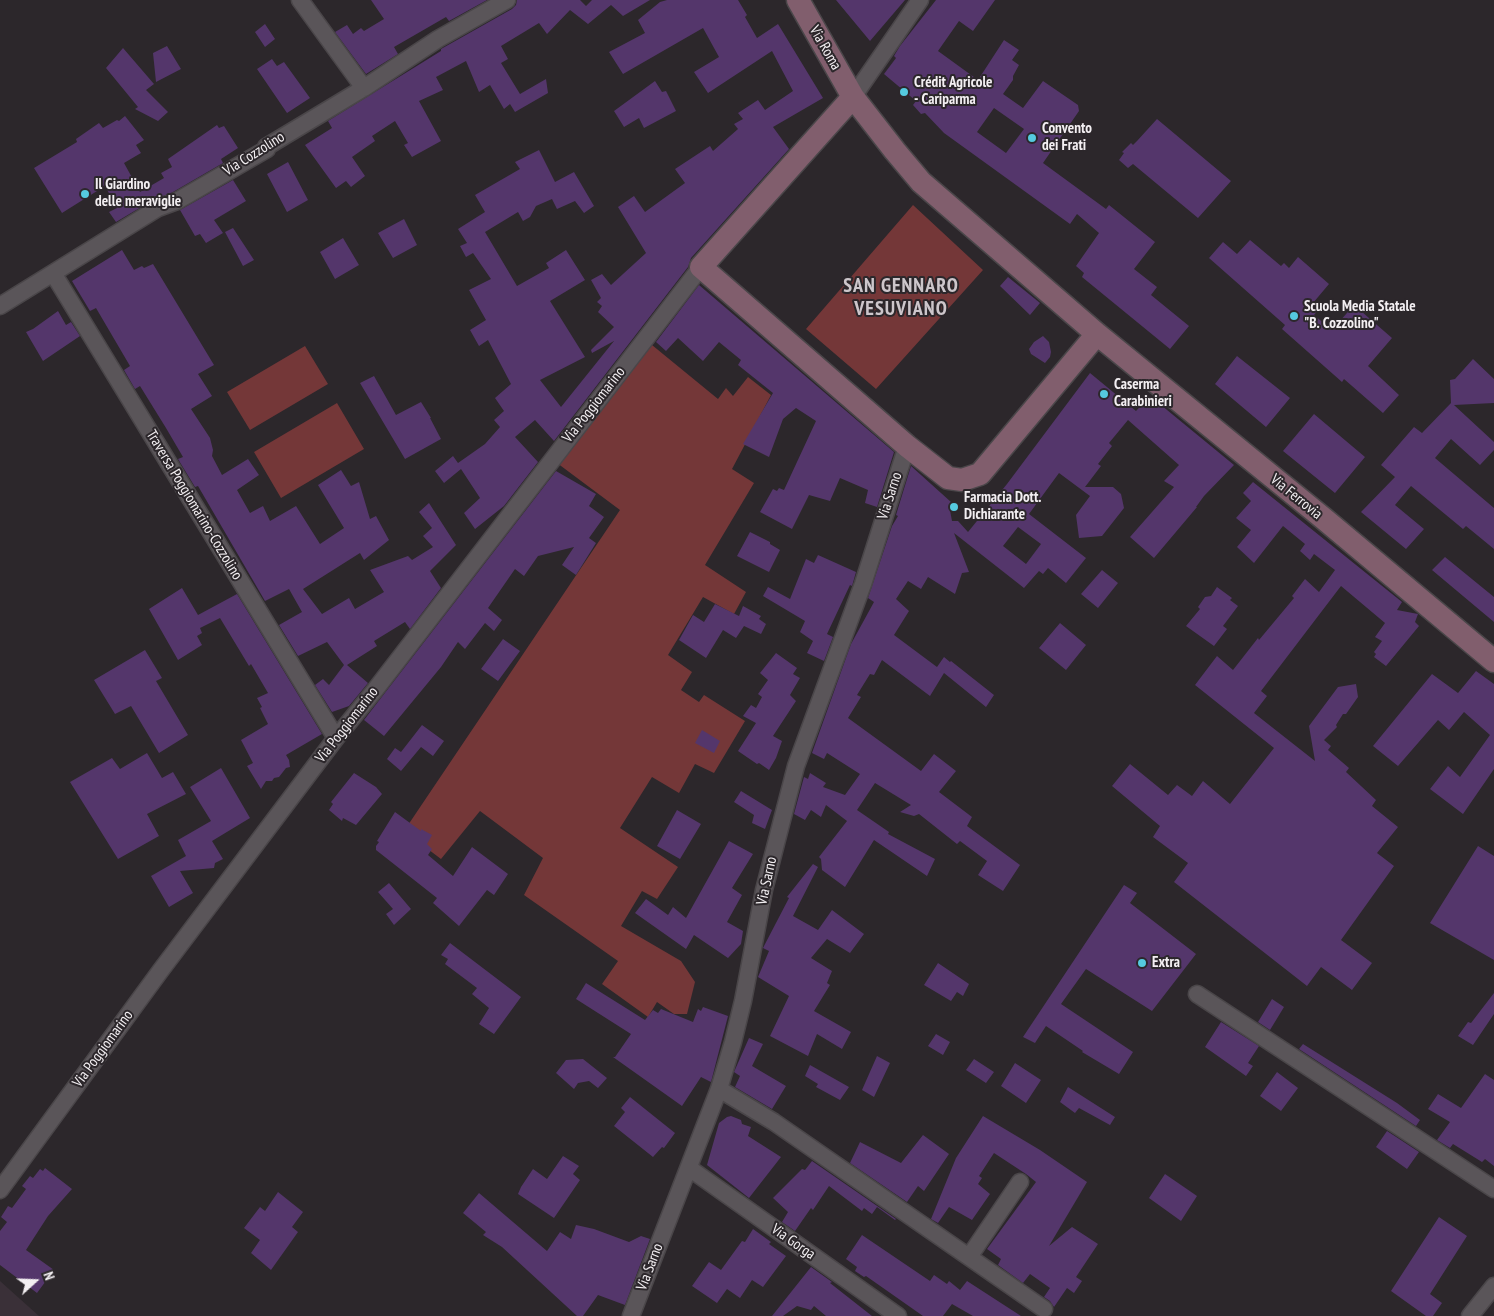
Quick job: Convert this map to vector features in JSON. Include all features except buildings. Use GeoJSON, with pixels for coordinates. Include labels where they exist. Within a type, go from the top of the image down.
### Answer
{"type":"FeatureCollection","features":[{"type":"Feature","properties":{"kind":"main road","name":"Via Roma"},"geometry":{"type":"LineString","coordinates":[[798,0],[853,96],[921,182],[1097,334]]}},
{"type":"Feature","properties":{"kind":"main road"},"geometry":{"type":"LineString","coordinates":[[853,96],[701,267],[907,446],[948,478],[962,480],[980,474],[1097,334]]}},
{"type":"Feature","properties":{"kind":"main road","name":"Via Ferrovia"},"geometry":{"type":"LineString","coordinates":[[1097,334],[1323,518],[1494,661]]}},
{"type":"Feature","properties":{"kind":"street"},"geometry":{"type":"LineString","coordinates":[[300,0],[364,88]]}},
{"type":"Feature","properties":{"kind":"street","name":"Via Cozzolino"},"geometry":{"type":"LineString","coordinates":[[0,306],[158,208],[177,201],[267,148],[266,146],[364,88],[438,39],[507,0]]}},
{"type":"Feature","properties":{"kind":"street"},"geometry":{"type":"LineString","coordinates":[[853,96],[920,0]]}},
{"type":"Feature","properties":{"kind":"street","name":"Via Poggiomarino"},"geometry":{"type":"LineString","coordinates":[[0,1190],[161,970],[336,738],[701,267]]}},
{"type":"Feature","properties":{"kind":"street","name":"Traversa Poggiomarino-Cozzolino"},"geometry":{"type":"LineString","coordinates":[[53,273],[336,738]]}},
{"type":"Feature","properties":{"kind":"street","name":"Via Sarno"},"geometry":{"type":"LineString","coordinates":[[631,1316],[719,1089],[741,1009],[764,890],[796,766],[806,734],[863,584],[907,446]]}},
{"type":"Feature","properties":{"kind":"street"},"geometry":{"type":"LineString","coordinates":[[1197,994],[1494,1188]]}},
{"type":"Feature","properties":{"kind":"street"},"geometry":{"type":"LineString","coordinates":[[719,1089],[774,1122],[1044,1309]]}},
{"type":"Feature","properties":{"kind":"street","name":"Via Gorga"},"geometry":{"type":"LineString","coordinates":[[689,1168],[898,1316]]}},
{"type":"Feature","properties":{"kind":"street"},"geometry":{"type":"LineString","coordinates":[[969,1257],[1020,1182]]}},
{"type":"Feature","properties":{"kind":"street"},"geometry":{"type":"LineString","coordinates":[[1470,1316],[1494,1286]]}},
{"type":"Feature","properties":{"kind":"shaded area"},"geometry":{"type":"Polygon","coordinates":[[[913,205],[983,270],[876,389],[806,329],[913,205]]]}},
{"type":"Feature","properties":{"kind":"shaded area"},"geometry":{"type":"Polygon","coordinates":[[[652,345],[718,399],[726,388],[733,396],[748,377],[771,395],[732,469],[754,483],[705,565],[746,592],[734,614],[703,597],[668,655],[692,672],[681,690],[699,702],[704,695],[745,721],[714,773],[695,764],[679,793],[652,777],[620,828],[678,867],[657,899],[642,891],[621,926],[681,961],[695,982],[687,1014],[674,1014],[657,1002],[648,1017],[602,984],[618,961],[524,895],[543,858],[480,811],[441,859],[404,831],[620,510],[557,463],[652,345]]]}},
{"type":"Feature","properties":{"kind":"shaded area"},"geometry":{"type":"Polygon","coordinates":[[[305,346],[328,384],[250,430],[227,392],[305,346]]]}},
{"type":"Feature","properties":{"kind":"shaded area"},"geometry":{"type":"Polygon","coordinates":[[[337,403],[364,449],[281,498],[254,452],[337,403]]]}},
{"type":"Feature","properties":{"kind":"shaded area"},"geometry":{"type":"Polygon","coordinates":[[[0,1281],[39,1316],[0,1316],[0,1281]]]}},
{"type":"Feature","properties":{"kind":"place","name":"Crédit Agricole - Cariparma"},"geometry":{"type":"Point","coordinates":[904,92]}},
{"type":"Feature","properties":{"kind":"place","name":"Convento dei Frati"},"geometry":{"type":"Point","coordinates":[1032,138]}},
{"type":"Feature","properties":{"kind":"place","name":"Il Giardino delle meraviglie"},"geometry":{"type":"Point","coordinates":[85,194]}},
{"type":"Feature","properties":{"kind":"place","name":"Scuola Media Statale \"B. Cozzolino\""},"geometry":{"type":"Point","coordinates":[1294,316]}},
{"type":"Feature","properties":{"kind":"place","name":"Caserma Carabinieri"},"geometry":{"type":"Point","coordinates":[1104,394]}},
{"type":"Feature","properties":{"kind":"place","name":"Farmacia Dott. Dichiarante"},"geometry":{"type":"Point","coordinates":[954,507]}},
{"type":"Feature","properties":{"kind":"place","name":"Extra"},"geometry":{"type":"Point","coordinates":[1142,963]}},
{"type":"Feature","properties":{"kind":"district","name":"SAN GENNARO VESUVIANO"},"geometry":{"type":"Point","coordinates":[901,298]}}]}
